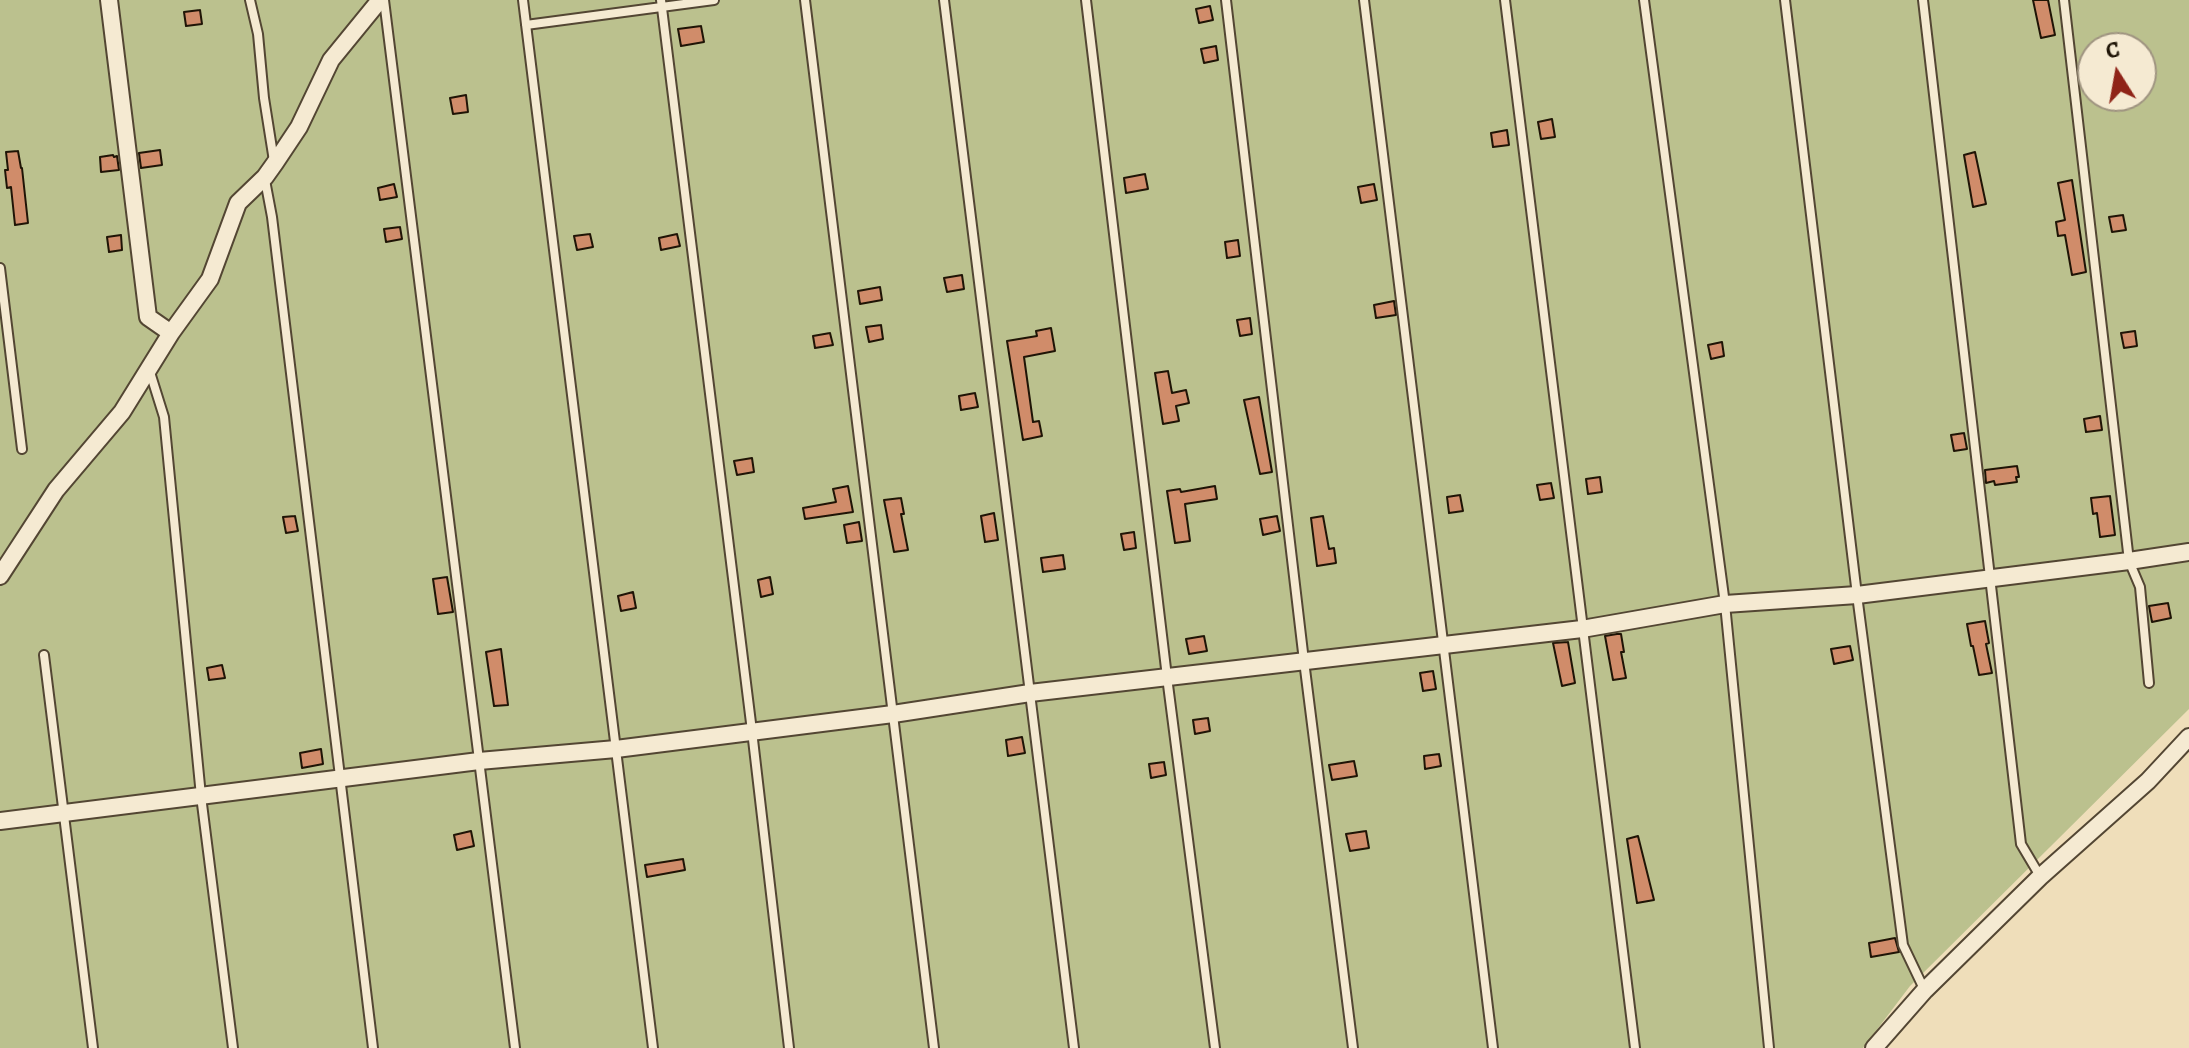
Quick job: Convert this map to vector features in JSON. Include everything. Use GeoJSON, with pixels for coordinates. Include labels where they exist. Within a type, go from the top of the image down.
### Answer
{"type":"FeatureCollection","features":[{"type":"Feature","properties":{"kind":"street"},"geometry":{"type":"LineString","coordinates":[[109,0],[148,317],[171,333]]}},
{"type":"Feature","properties":{"kind":"street"},"geometry":{"type":"LineString","coordinates":[[0,576],[56,490],[122,412],[171,333],[210,279],[238,203],[270,170],[299,127],[331,60],[382,0]]}},
{"type":"Feature","properties":{"kind":"street"},"geometry":{"type":"LineString","coordinates":[[0,821],[479,761],[616,749],[893,714],[1030,693],[1582,629],[1725,604],[1857,595],[2189,552]]}},
{"type":"Feature","properties":{"kind":"street"},"geometry":{"type":"LineString","coordinates":[[1874,1048],[1925,990],[2040,877],[2148,781],[2189,737]]}},
{"type":"Feature","properties":{"kind":"lane"},"geometry":{"type":"LineString","coordinates":[[250,0],[258,34],[274,232],[373,1048]]}},
{"type":"Feature","properties":{"kind":"lane"},"geometry":{"type":"LineString","coordinates":[[382,0],[515,1048]]}},
{"type":"Feature","properties":{"kind":"lane"},"geometry":{"type":"LineString","coordinates":[[523,0],[653,1048]]}},
{"type":"Feature","properties":{"kind":"lane"},"geometry":{"type":"LineString","coordinates":[[526,25],[661,3],[714,0]]}},
{"type":"Feature","properties":{"kind":"lane"},"geometry":{"type":"LineString","coordinates":[[805,0],[934,1048]]}},
{"type":"Feature","properties":{"kind":"lane"},"geometry":{"type":"LineString","coordinates":[[944,0],[1074,1048]]}},
{"type":"Feature","properties":{"kind":"lane"},"geometry":{"type":"LineString","coordinates":[[1086,0],[1215,1048]]}},
{"type":"Feature","properties":{"kind":"lane"},"geometry":{"type":"LineString","coordinates":[[1226,0],[1353,1048]]}},
{"type":"Feature","properties":{"kind":"lane"},"geometry":{"type":"LineString","coordinates":[[1364,0],[1493,1048]]}},
{"type":"Feature","properties":{"kind":"lane"},"geometry":{"type":"LineString","coordinates":[[1505,0],[1635,1048]]}},
{"type":"Feature","properties":{"kind":"lane"},"geometry":{"type":"LineString","coordinates":[[1644,0],[1725,604],[1769,1048]]}},
{"type":"Feature","properties":{"kind":"lane"},"geometry":{"type":"LineString","coordinates":[[1785,0],[1903,945],[1925,990]]}},
{"type":"Feature","properties":{"kind":"lane"},"geometry":{"type":"LineString","coordinates":[[1923,0],[2021,844],[2040,877]]}},
{"type":"Feature","properties":{"kind":"lane"},"geometry":{"type":"LineString","coordinates":[[2064,0],[2129,561],[2140,587],[2149,683]]}},
{"type":"Feature","properties":{"kind":"lane"},"geometry":{"type":"LineString","coordinates":[[661,3],[789,1048]]}},
{"type":"Feature","properties":{"kind":"lane"},"geometry":{"type":"LineString","coordinates":[[0,268],[22,449]]}},
{"type":"Feature","properties":{"kind":"lane"},"geometry":{"type":"LineString","coordinates":[[149,369],[164,417],[201,796],[233,1048]]}},
{"type":"Feature","properties":{"kind":"lane"},"geometry":{"type":"LineString","coordinates":[[44,655],[93,1048]]}},
{"type":"Feature","properties":{"kind":"green space"},"geometry":{"type":"Polygon","coordinates":[[[0,0],[2189,0],[2189,709],[1910,986],[1863,1048],[0,1048],[0,0]]]}},
{"type":"Feature","properties":{"kind":"building"},"geometry":{"type":"Polygon","coordinates":[[[2033,0],[2048,0],[2055,35],[2041,38],[2033,0]]]}},
{"type":"Feature","properties":{"kind":"building"},"geometry":{"type":"Polygon","coordinates":[[[1210,6],[1213,20],[1199,23],[1196,9],[1210,6]]]}},
{"type":"Feature","properties":{"kind":"building"},"geometry":{"type":"Polygon","coordinates":[[[200,10],[202,24],[186,26],[184,12],[200,10]]]}},
{"type":"Feature","properties":{"kind":"building"},"geometry":{"type":"Polygon","coordinates":[[[701,26],[704,42],[681,46],[678,29],[701,26]]]}},
{"type":"Feature","properties":{"kind":"building"},"geometry":{"type":"Polygon","coordinates":[[[1216,46],[1218,60],[1204,63],[1201,49],[1216,46]]]}},
{"type":"Feature","properties":{"kind":"building"},"geometry":{"type":"Polygon","coordinates":[[[466,95],[468,112],[453,114],[450,98],[466,95]]]}},
{"type":"Feature","properties":{"kind":"building"},"geometry":{"type":"Polygon","coordinates":[[[1552,119],[1555,137],[1541,139],[1538,122],[1552,119]]]}},
{"type":"Feature","properties":{"kind":"building"},"geometry":{"type":"Polygon","coordinates":[[[1507,130],[1509,145],[1493,147],[1491,133],[1507,130]]]}},
{"type":"Feature","properties":{"kind":"building"},"geometry":{"type":"Polygon","coordinates":[[[160,150],[162,165],[141,168],[139,153],[160,150]]]}},
{"type":"Feature","properties":{"kind":"building"},"geometry":{"type":"Polygon","coordinates":[[[18,151],[28,223],[15,225],[11,187],[7,188],[5,170],[8,170],[6,152],[18,151]]]}},
{"type":"Feature","properties":{"kind":"building"},"geometry":{"type":"Polygon","coordinates":[[[1975,152],[1986,204],[1973,207],[1964,155],[1975,152]]]}},
{"type":"Feature","properties":{"kind":"building"},"geometry":{"type":"Polygon","coordinates":[[[117,156],[119,170],[101,172],[100,157],[117,156]]]}},
{"type":"Feature","properties":{"kind":"building"},"geometry":{"type":"Polygon","coordinates":[[[1145,174],[1148,189],[1126,193],[1124,178],[1145,174]]]}},
{"type":"Feature","properties":{"kind":"building"},"geometry":{"type":"Polygon","coordinates":[[[2072,180],[2086,272],[2072,275],[2065,235],[2058,236],[2056,222],[2065,220],[2058,183],[2072,180]]]}},
{"type":"Feature","properties":{"kind":"building"},"geometry":{"type":"Polygon","coordinates":[[[394,184],[397,197],[380,200],[378,188],[394,184]]]}},
{"type":"Feature","properties":{"kind":"building"},"geometry":{"type":"Polygon","coordinates":[[[1374,184],[1377,200],[1361,203],[1358,187],[1374,184]]]}},
{"type":"Feature","properties":{"kind":"building"},"geometry":{"type":"Polygon","coordinates":[[[2123,215],[2126,230],[2112,232],[2109,217],[2123,215]]]}},
{"type":"Feature","properties":{"kind":"building"},"geometry":{"type":"Polygon","coordinates":[[[400,227],[402,239],[386,242],[384,229],[400,227]]]}},
{"type":"Feature","properties":{"kind":"building"},"geometry":{"type":"Polygon","coordinates":[[[590,234],[593,247],[577,250],[574,236],[590,234]]]}},
{"type":"Feature","properties":{"kind":"building"},"geometry":{"type":"Polygon","coordinates":[[[677,234],[680,246],[661,250],[659,238],[677,234]]]}},
{"type":"Feature","properties":{"kind":"building"},"geometry":{"type":"Polygon","coordinates":[[[121,235],[122,250],[109,252],[107,237],[121,235]]]}},
{"type":"Feature","properties":{"kind":"building"},"geometry":{"type":"Polygon","coordinates":[[[1238,240],[1240,256],[1227,258],[1225,242],[1238,240]]]}},
{"type":"Feature","properties":{"kind":"building"},"geometry":{"type":"Polygon","coordinates":[[[962,275],[964,289],[947,292],[944,278],[962,275]]]}},
{"type":"Feature","properties":{"kind":"building"},"geometry":{"type":"Polygon","coordinates":[[[880,287],[882,300],[860,304],[858,291],[880,287]]]}},
{"type":"Feature","properties":{"kind":"building"},"geometry":{"type":"Polygon","coordinates":[[[1394,301],[1396,315],[1376,318],[1374,305],[1394,301]]]}},
{"type":"Feature","properties":{"kind":"building"},"geometry":{"type":"Polygon","coordinates":[[[1250,318],[1252,334],[1240,336],[1237,320],[1250,318]]]}},
{"type":"Feature","properties":{"kind":"building"},"geometry":{"type":"Polygon","coordinates":[[[881,325],[883,339],[869,342],[866,327],[881,325]]]}},
{"type":"Feature","properties":{"kind":"building"},"geometry":{"type":"Polygon","coordinates":[[[1051,328],[1055,351],[1024,357],[1033,422],[1039,421],[1042,436],[1023,440],[1007,341],[1037,336],[1036,331],[1051,328]]]}},
{"type":"Feature","properties":{"kind":"building"},"geometry":{"type":"Polygon","coordinates":[[[2135,331],[2137,346],[2124,348],[2121,333],[2135,331]]]}},
{"type":"Feature","properties":{"kind":"building"},"geometry":{"type":"Polygon","coordinates":[[[830,333],[833,345],[815,348],[813,336],[830,333]]]}},
{"type":"Feature","properties":{"kind":"building"},"geometry":{"type":"Polygon","coordinates":[[[1722,342],[1724,356],[1711,359],[1708,345],[1722,342]]]}},
{"type":"Feature","properties":{"kind":"building"},"geometry":{"type":"Polygon","coordinates":[[[1168,371],[1172,393],[1186,390],[1189,403],[1176,406],[1179,421],[1163,424],[1155,373],[1168,371]]]}},
{"type":"Feature","properties":{"kind":"building"},"geometry":{"type":"Polygon","coordinates":[[[975,393],[978,407],[961,410],[959,396],[975,393]]]}},
{"type":"Feature","properties":{"kind":"building"},"geometry":{"type":"Polygon","coordinates":[[[1259,397],[1272,472],[1260,474],[1244,400],[1259,397]]]}},
{"type":"Feature","properties":{"kind":"building"},"geometry":{"type":"Polygon","coordinates":[[[2100,416],[2102,430],[2086,432],[2084,419],[2100,416]]]}},
{"type":"Feature","properties":{"kind":"building"},"geometry":{"type":"Polygon","coordinates":[[[1964,433],[1967,449],[1954,451],[1951,435],[1964,433]]]}},
{"type":"Feature","properties":{"kind":"building"},"geometry":{"type":"Polygon","coordinates":[[[752,458],[754,472],[737,475],[734,461],[752,458]]]}},
{"type":"Feature","properties":{"kind":"building"},"geometry":{"type":"Polygon","coordinates":[[[2017,466],[2017,482],[1986,483],[1985,470],[2017,466]]]}},
{"type":"Feature","properties":{"kind":"building"},"geometry":{"type":"Polygon","coordinates":[[[1600,477],[1602,492],[1588,494],[1586,479],[1600,477]]]}},
{"type":"Feature","properties":{"kind":"building"},"geometry":{"type":"Polygon","coordinates":[[[1551,483],[1554,498],[1540,500],[1537,485],[1551,483]]]}},
{"type":"Feature","properties":{"kind":"building"},"geometry":{"type":"Polygon","coordinates":[[[848,486],[853,512],[805,519],[803,508],[836,502],[833,489],[848,486]]]}},
{"type":"Feature","properties":{"kind":"building"},"geometry":{"type":"Polygon","coordinates":[[[1215,486],[1217,499],[1185,504],[1190,541],[1175,543],[1167,491],[1180,489],[1181,492],[1215,486]]]}},
{"type":"Feature","properties":{"kind":"building"},"geometry":{"type":"Polygon","coordinates":[[[1460,495],[1463,511],[1449,513],[1447,497],[1460,495]]]}},
{"type":"Feature","properties":{"kind":"building"},"geometry":{"type":"Polygon","coordinates":[[[2110,496],[2115,535],[2100,537],[2097,513],[2093,514],[2091,498],[2110,496]]]}},
{"type":"Feature","properties":{"kind":"building"},"geometry":{"type":"Polygon","coordinates":[[[901,498],[908,550],[894,552],[884,500],[901,498]]]}},
{"type":"Feature","properties":{"kind":"building"},"geometry":{"type":"Polygon","coordinates":[[[994,513],[998,540],[985,542],[981,516],[994,513]]]}},
{"type":"Feature","properties":{"kind":"building"},"geometry":{"type":"Polygon","coordinates":[[[295,516],[298,531],[286,533],[283,517],[295,516]]]}},
{"type":"Feature","properties":{"kind":"building"},"geometry":{"type":"Polygon","coordinates":[[[1277,516],[1280,531],[1263,535],[1260,519],[1277,516]]]}},
{"type":"Feature","properties":{"kind":"building"},"geometry":{"type":"Polygon","coordinates":[[[1323,516],[1329,549],[1334,548],[1336,563],[1317,566],[1311,518],[1323,516]]]}},
{"type":"Feature","properties":{"kind":"building"},"geometry":{"type":"Polygon","coordinates":[[[859,522],[862,541],[847,543],[844,525],[859,522]]]}},
{"type":"Feature","properties":{"kind":"building"},"geometry":{"type":"Polygon","coordinates":[[[1134,532],[1136,548],[1124,550],[1121,534],[1134,532]]]}},
{"type":"Feature","properties":{"kind":"building"},"geometry":{"type":"Polygon","coordinates":[[[1063,555],[1065,569],[1043,572],[1041,558],[1063,555]]]}},
{"type":"Feature","properties":{"kind":"building"},"geometry":{"type":"Polygon","coordinates":[[[447,577],[453,612],[438,614],[433,579],[447,577]]]}},
{"type":"Feature","properties":{"kind":"building"},"geometry":{"type":"Polygon","coordinates":[[[770,577],[773,594],[761,597],[758,580],[770,577]]]}},
{"type":"Feature","properties":{"kind":"building"},"geometry":{"type":"Polygon","coordinates":[[[633,592],[636,608],[621,611],[618,596],[633,592]]]}},
{"type":"Feature","properties":{"kind":"building"},"geometry":{"type":"Polygon","coordinates":[[[2168,603],[2171,618],[2152,622],[2149,606],[2168,603]]]}},
{"type":"Feature","properties":{"kind":"building"},"geometry":{"type":"Polygon","coordinates":[[[1985,621],[1992,673],[1979,675],[1967,624],[1985,621]]]}},
{"type":"Feature","properties":{"kind":"building"},"geometry":{"type":"Polygon","coordinates":[[[1621,634],[1626,678],[1613,680],[1605,636],[1621,634]]]}},
{"type":"Feature","properties":{"kind":"building"},"geometry":{"type":"Polygon","coordinates":[[[1204,636],[1207,651],[1189,654],[1186,639],[1204,636]]]}},
{"type":"Feature","properties":{"kind":"building"},"geometry":{"type":"Polygon","coordinates":[[[1568,642],[1575,683],[1562,686],[1553,643],[1568,642]]]}},
{"type":"Feature","properties":{"kind":"building"},"geometry":{"type":"Polygon","coordinates":[[[1850,646],[1853,660],[1834,664],[1831,649],[1850,646]]]}},
{"type":"Feature","properties":{"kind":"building"},"geometry":{"type":"Polygon","coordinates":[[[501,649],[508,705],[494,706],[486,652],[501,649]]]}},
{"type":"Feature","properties":{"kind":"building"},"geometry":{"type":"Polygon","coordinates":[[[222,665],[225,678],[209,680],[207,668],[222,665]]]}},
{"type":"Feature","properties":{"kind":"building"},"geometry":{"type":"Polygon","coordinates":[[[1433,671],[1436,689],[1423,691],[1420,673],[1433,671]]]}},
{"type":"Feature","properties":{"kind":"building"},"geometry":{"type":"Polygon","coordinates":[[[1208,718],[1210,731],[1195,734],[1193,720],[1208,718]]]}},
{"type":"Feature","properties":{"kind":"building"},"geometry":{"type":"Polygon","coordinates":[[[1022,737],[1025,753],[1008,756],[1006,740],[1022,737]]]}},
{"type":"Feature","properties":{"kind":"building"},"geometry":{"type":"Polygon","coordinates":[[[321,749],[323,764],[302,768],[300,753],[321,749]]]}},
{"type":"Feature","properties":{"kind":"building"},"geometry":{"type":"Polygon","coordinates":[[[1439,754],[1441,766],[1425,769],[1424,756],[1439,754]]]}},
{"type":"Feature","properties":{"kind":"building"},"geometry":{"type":"Polygon","coordinates":[[[1354,761],[1357,776],[1332,780],[1329,765],[1354,761]]]}},
{"type":"Feature","properties":{"kind":"building"},"geometry":{"type":"Polygon","coordinates":[[[1164,762],[1166,775],[1151,778],[1149,764],[1164,762]]]}},
{"type":"Feature","properties":{"kind":"building"},"geometry":{"type":"Polygon","coordinates":[[[471,831],[474,846],[457,850],[454,835],[471,831]]]}},
{"type":"Feature","properties":{"kind":"building"},"geometry":{"type":"Polygon","coordinates":[[[1366,831],[1369,848],[1350,851],[1346,834],[1366,831]]]}},
{"type":"Feature","properties":{"kind":"building"},"geometry":{"type":"Polygon","coordinates":[[[1638,836],[1654,900],[1637,903],[1627,839],[1638,836]]]}},
{"type":"Feature","properties":{"kind":"building"},"geometry":{"type":"Polygon","coordinates":[[[683,859],[685,870],[647,877],[645,865],[683,859]]]}},
{"type":"Feature","properties":{"kind":"building"},"geometry":{"type":"Polygon","coordinates":[[[1895,938],[1899,952],[1871,957],[1869,943],[1895,938]]]}}]}
